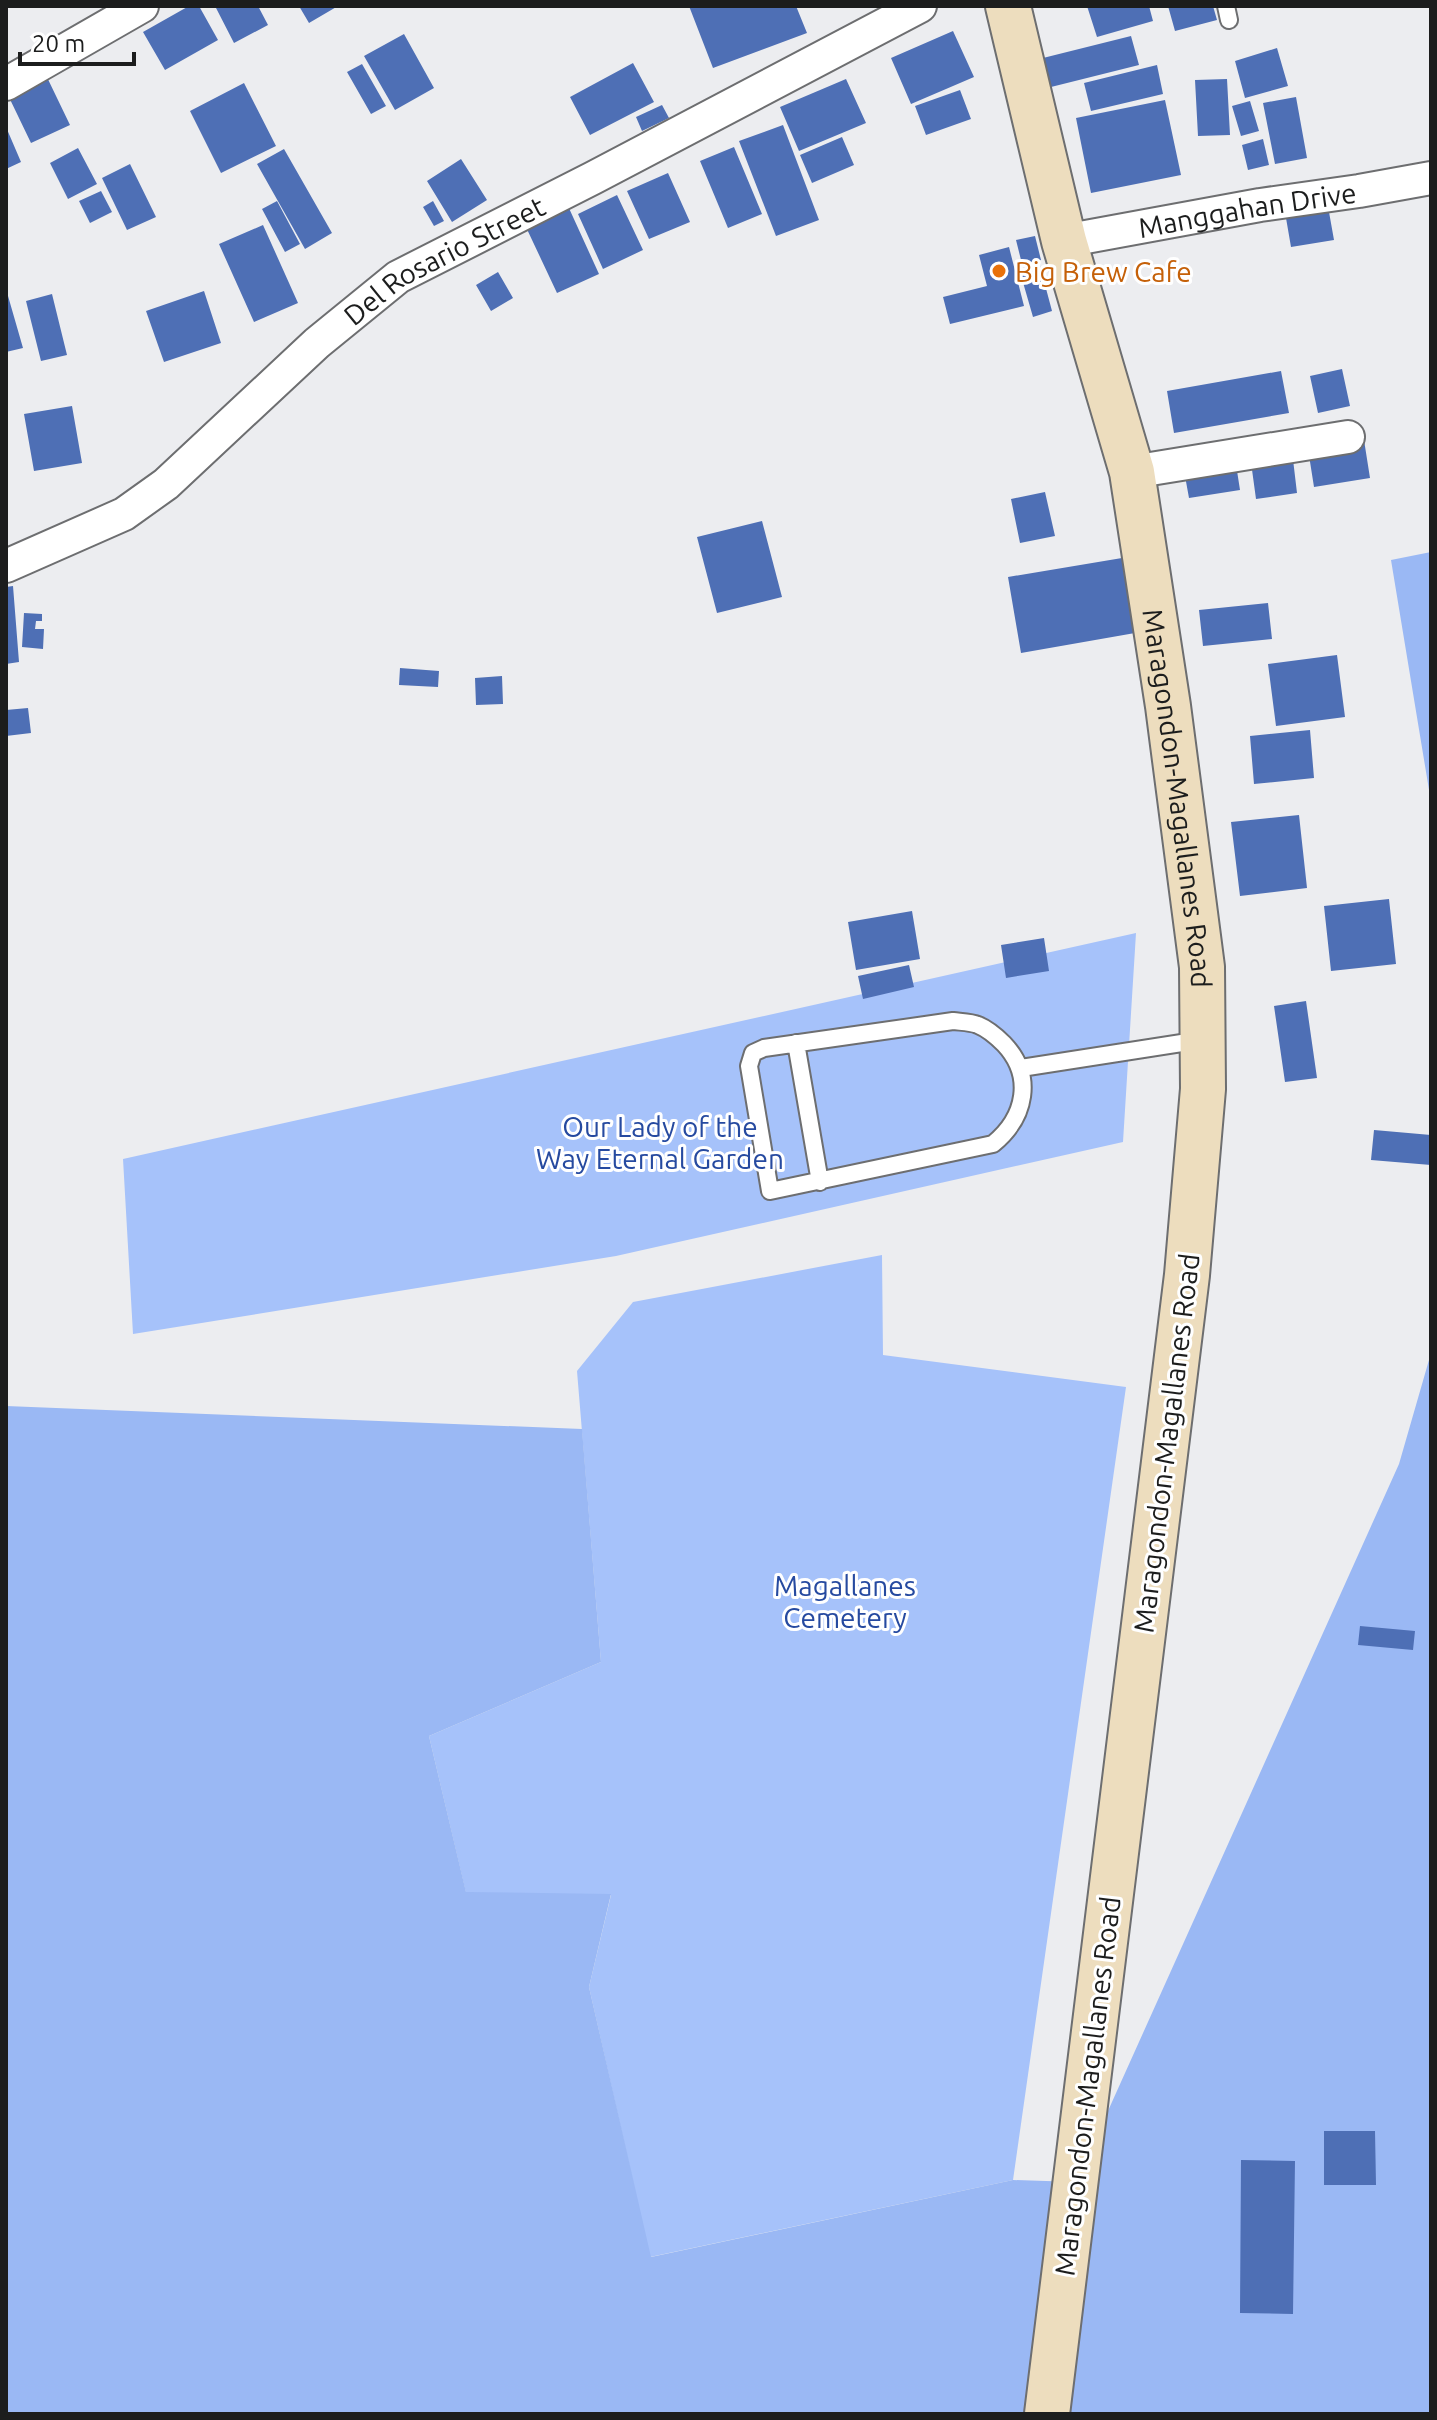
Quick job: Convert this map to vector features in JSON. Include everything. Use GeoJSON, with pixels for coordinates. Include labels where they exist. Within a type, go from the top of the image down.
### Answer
{"type":"FeatureCollection","features":[{"type":"Feature","properties":{"kind":"main road","name":"Maragondon-Magallanes Road"},"geometry":{"type":"LineString","coordinates":[[1008,6],[1064,241],[1132,472],[1168,706],[1202,967],[1203,1089],[1187,1275],[1047,2414]]}},
{"type":"Feature","properties":{"kind":"street"},"geometry":{"type":"LineString","coordinates":[[6,84],[142,6]]}},
{"type":"Feature","properties":{"kind":"street","name":"Del Rosario Street"},"geometry":{"type":"LineString","coordinates":[[6,566],[124,514],[166,484],[317,343],[398,277],[920,6]]}},
{"type":"Feature","properties":{"kind":"street","name":"Manggahan Drive"},"geometry":{"type":"LineString","coordinates":[[1064,241],[1431,178]]}},
{"type":"Feature","properties":{"kind":"street"},"geometry":{"type":"LineString","coordinates":[[1132,472],[1348,437]]}},
{"type":"Feature","properties":{"kind":"lane"},"geometry":{"type":"LineString","coordinates":[[953,1021],[978,1024],[996,1036],[1021,1068],[1024,1089],[1018,1111],[993,1144],[774,1192],[767,1188],[749,1066],[753,1053],[764,1048],[953,1021]]}},
{"type":"Feature","properties":{"kind":"lane"},"geometry":{"type":"LineString","coordinates":[[1021,1068],[1202,1039]]}},
{"type":"Feature","properties":{"kind":"lane"},"geometry":{"type":"LineString","coordinates":[[796,1043],[820,1182]]}},
{"type":"Feature","properties":{"kind":"green space","name":"Our Lady of the Way Eternal Garden"},"geometry":{"type":"Polygon","coordinates":[[[1136,933],[1123,1142],[616,1256],[133,1334],[123,1159],[1136,933]]]}},
{"type":"Feature","properties":{"kind":"green space","name":"Magallanes Cemetery"},"geometry":{"type":"Polygon","coordinates":[[[882,1255],[883,1355],[1126,1387],[1013,2180],[650,2257],[589,1987],[611,1895],[466,1893],[429,1736],[601,1662],[577,1371],[633,1302],[882,1255]]]}},
{"type":"Feature","properties":{"kind":"shaded area"},"geometry":{"type":"Polygon","coordinates":[[[1431,552],[1431,802],[1391,560],[1431,552]]]}},
{"type":"Feature","properties":{"kind":"shaded area"},"geometry":{"type":"Polygon","coordinates":[[[1431,1353],[1431,2414],[6,2414],[6,1406],[582,1429],[601,1662],[429,1736],[466,1892],[611,1894],[589,1987],[651,2257],[1013,2180],[1076,2182],[1399,1464],[1431,1353]]]}},
{"type":"Feature","properties":{"kind":"building"},"geometry":{"type":"Polygon","coordinates":[[[189,6],[199,6],[218,40],[165,70],[143,32],[189,6]]]}},
{"type":"Feature","properties":{"kind":"building"},"geometry":{"type":"Polygon","coordinates":[[[215,6],[258,6],[268,25],[234,43],[215,6]]]}},
{"type":"Feature","properties":{"kind":"building"},"geometry":{"type":"Polygon","coordinates":[[[299,6],[338,6],[309,23],[299,6]]]}},
{"type":"Feature","properties":{"kind":"building"},"geometry":{"type":"Polygon","coordinates":[[[689,6],[796,6],[807,33],[713,68],[689,6]]]}},
{"type":"Feature","properties":{"kind":"building"},"geometry":{"type":"Polygon","coordinates":[[[1087,6],[1149,6],[1153,21],[1097,37],[1087,6]]]}},
{"type":"Feature","properties":{"kind":"building"},"geometry":{"type":"Polygon","coordinates":[[[1168,6],[1213,6],[1217,20],[1175,31],[1168,6]]]}},
{"type":"Feature","properties":{"kind":"building"},"geometry":{"type":"Polygon","coordinates":[[[953,31],[974,77],[911,104],[891,58],[953,31]]]}},
{"type":"Feature","properties":{"kind":"building"},"geometry":{"type":"Polygon","coordinates":[[[404,34],[434,88],[395,110],[364,56],[404,34]]]}},
{"type":"Feature","properties":{"kind":"building"},"geometry":{"type":"Polygon","coordinates":[[[1131,36],[1139,65],[1051,87],[1043,58],[1131,36]]]}},
{"type":"Feature","properties":{"kind":"building"},"geometry":{"type":"Polygon","coordinates":[[[1277,48],[1288,86],[1245,98],[1235,61],[1277,48]]]}},
{"type":"Feature","properties":{"kind":"building"},"geometry":{"type":"Polygon","coordinates":[[[633,63],[654,102],[590,135],[570,97],[633,63]]]}},
{"type":"Feature","properties":{"kind":"building"},"geometry":{"type":"Polygon","coordinates":[[[362,64],[386,106],[371,114],[347,72],[362,64]]]}},
{"type":"Feature","properties":{"kind":"building"},"geometry":{"type":"Polygon","coordinates":[[[1157,65],[1163,94],[1091,111],[1084,83],[1157,65]]]}},
{"type":"Feature","properties":{"kind":"building"},"geometry":{"type":"Polygon","coordinates":[[[44,71],[70,125],[31,143],[6,91],[44,71]]]}},
{"type":"Feature","properties":{"kind":"building"},"geometry":{"type":"Polygon","coordinates":[[[846,79],[866,123],[799,151],[780,107],[846,79]]]}},
{"type":"Feature","properties":{"kind":"building"},"geometry":{"type":"Polygon","coordinates":[[[1227,79],[1230,135],[1198,136],[1195,80],[1227,79]]]}},
{"type":"Feature","properties":{"kind":"building"},"geometry":{"type":"Polygon","coordinates":[[[244,83],[276,146],[221,173],[190,111],[244,83]]]}},
{"type":"Feature","properties":{"kind":"building"},"geometry":{"type":"Polygon","coordinates":[[[960,90],[971,119],[926,135],[915,106],[960,90]]]}},
{"type":"Feature","properties":{"kind":"building"},"geometry":{"type":"Polygon","coordinates":[[[1296,97],[1307,158],[1275,164],[1263,103],[1296,97]]]}},
{"type":"Feature","properties":{"kind":"building"},"geometry":{"type":"Polygon","coordinates":[[[1165,100],[1181,175],[1091,193],[1076,118],[1165,100]]]}},
{"type":"Feature","properties":{"kind":"building"},"geometry":{"type":"Polygon","coordinates":[[[1250,101],[1259,131],[1241,136],[1232,106],[1250,101]]]}},
{"type":"Feature","properties":{"kind":"building"},"geometry":{"type":"Polygon","coordinates":[[[662,105],[669,118],[642,131],[636,117],[662,105]]]}},
{"type":"Feature","properties":{"kind":"building"},"geometry":{"type":"Polygon","coordinates":[[[783,125],[819,220],[776,236],[739,141],[783,125]]]}},
{"type":"Feature","properties":{"kind":"building"},"geometry":{"type":"Polygon","coordinates":[[[6,127],[21,162],[6,169],[6,127]]]}},
{"type":"Feature","properties":{"kind":"building"},"geometry":{"type":"Polygon","coordinates":[[[842,137],[854,165],[812,183],[800,155],[842,137]]]}},
{"type":"Feature","properties":{"kind":"building"},"geometry":{"type":"Polygon","coordinates":[[[1263,139],[1269,165],[1248,170],[1242,145],[1263,139]]]}},
{"type":"Feature","properties":{"kind":"building"},"geometry":{"type":"Polygon","coordinates":[[[734,147],[762,214],[728,228],[700,161],[734,147]]]}},
{"type":"Feature","properties":{"kind":"building"},"geometry":{"type":"Polygon","coordinates":[[[78,148],[97,184],[68,199],[50,163],[78,148]]]}},
{"type":"Feature","properties":{"kind":"building"},"geometry":{"type":"Polygon","coordinates":[[[284,149],[332,233],[305,249],[257,164],[284,149]]]}},
{"type":"Feature","properties":{"kind":"building"},"geometry":{"type":"Polygon","coordinates":[[[461,159],[487,200],[452,222],[427,181],[461,159]]]}},
{"type":"Feature","properties":{"kind":"building"},"geometry":{"type":"Polygon","coordinates":[[[130,164],[156,217],[127,230],[102,178],[130,164]]]}},
{"type":"Feature","properties":{"kind":"building"},"geometry":{"type":"Polygon","coordinates":[[[668,173],[690,222],[649,239],[627,191],[668,173]]]}},
{"type":"Feature","properties":{"kind":"building"},"geometry":{"type":"Polygon","coordinates":[[[101,191],[112,212],[90,223],[79,201],[101,191]]]}},
{"type":"Feature","properties":{"kind":"building"},"geometry":{"type":"Polygon","coordinates":[[[617,195],[643,250],[603,269],[578,214],[617,195]]]}},
{"type":"Feature","properties":{"kind":"building"},"geometry":{"type":"Polygon","coordinates":[[[277,201],[300,244],[285,252],[262,209],[277,201]]]}},
{"type":"Feature","properties":{"kind":"building"},"geometry":{"type":"Polygon","coordinates":[[[433,201],[444,221],[434,226],[423,207],[433,201]]]}},
{"type":"Feature","properties":{"kind":"building"},"geometry":{"type":"Polygon","coordinates":[[[568,206],[599,274],[557,293],[525,225],[568,206]]]}},
{"type":"Feature","properties":{"kind":"building"},"geometry":{"type":"Polygon","coordinates":[[[1329,212],[1334,240],[1291,247],[1286,218],[1329,212]]]}},
{"type":"Feature","properties":{"kind":"building"},"geometry":{"type":"Polygon","coordinates":[[[263,225],[298,303],[254,322],[219,244],[263,225]]]}},
{"type":"Feature","properties":{"kind":"building"},"geometry":{"type":"Polygon","coordinates":[[[1035,236],[1041,260],[1022,264],[1016,240],[1035,236]]]}},
{"type":"Feature","properties":{"kind":"building","name":"Big Brew Cafe"},"geometry":{"type":"Polygon","coordinates":[[[1009,247],[1024,306],[950,324],[943,297],[987,286],[979,255],[1009,247]]]}},
{"type":"Feature","properties":{"kind":"building"},"geometry":{"type":"Polygon","coordinates":[[[1040,266],[1052,311],[1033,317],[1020,272],[1040,266]]]}},
{"type":"Feature","properties":{"kind":"building"},"geometry":{"type":"Polygon","coordinates":[[[498,272],[513,298],[491,311],[476,285],[498,272]]]}},
{"type":"Feature","properties":{"kind":"building"},"geometry":{"type":"Polygon","coordinates":[[[6,289],[23,348],[6,352],[6,289]]]}},
{"type":"Feature","properties":{"kind":"building"},"geometry":{"type":"Polygon","coordinates":[[[204,291],[221,343],[164,362],[146,311],[204,291]]]}},
{"type":"Feature","properties":{"kind":"building"},"geometry":{"type":"Polygon","coordinates":[[[52,294],[67,355],[41,361],[26,301],[52,294]]]}},
{"type":"Feature","properties":{"kind":"building"},"geometry":{"type":"Polygon","coordinates":[[[1342,369],[1350,406],[1318,413],[1310,376],[1342,369]]]}},
{"type":"Feature","properties":{"kind":"building"},"geometry":{"type":"Polygon","coordinates":[[[1281,371],[1289,413],[1174,433],[1167,391],[1281,371]]]}},
{"type":"Feature","properties":{"kind":"building"},"geometry":{"type":"Polygon","coordinates":[[[72,406],[82,463],[34,471],[24,414],[72,406]]]}},
{"type":"Feature","properties":{"kind":"building"},"geometry":{"type":"Polygon","coordinates":[[[1364,440],[1370,478],[1314,487],[1308,449],[1364,440]]]}},
{"type":"Feature","properties":{"kind":"building"},"geometry":{"type":"Polygon","coordinates":[[[1292,451],[1297,493],[1256,499],[1250,455],[1292,451]]]}},
{"type":"Feature","properties":{"kind":"building"},"geometry":{"type":"Polygon","coordinates":[[[1235,458],[1240,490],[1189,498],[1183,465],[1235,458]]]}},
{"type":"Feature","properties":{"kind":"building"},"geometry":{"type":"Polygon","coordinates":[[[1045,492],[1055,536],[1020,543],[1011,499],[1045,492]]]}},
{"type":"Feature","properties":{"kind":"building"},"geometry":{"type":"Polygon","coordinates":[[[762,521],[782,597],[717,613],[697,537],[762,521]]]}},
{"type":"Feature","properties":{"kind":"building"},"geometry":{"type":"Polygon","coordinates":[[[1122,558],[1135,633],[1021,653],[1008,577],[1122,558]]]}},
{"type":"Feature","properties":{"kind":"building"},"geometry":{"type":"Polygon","coordinates":[[[13,586],[19,662],[6,664],[6,587],[13,586]]]}},
{"type":"Feature","properties":{"kind":"building"},"geometry":{"type":"Polygon","coordinates":[[[1268,603],[1272,639],[1203,646],[1199,610],[1268,603]]]}},
{"type":"Feature","properties":{"kind":"building"},"geometry":{"type":"Polygon","coordinates":[[[24,613],[42,614],[42,621],[36,621],[35,629],[44,629],[43,649],[22,647],[24,613]]]}},
{"type":"Feature","properties":{"kind":"building"},"geometry":{"type":"Polygon","coordinates":[[[1337,655],[1345,717],[1276,726],[1268,664],[1337,655]]]}},
{"type":"Feature","properties":{"kind":"building"},"geometry":{"type":"Polygon","coordinates":[[[400,668],[439,671],[438,687],[399,685],[400,668]]]}},
{"type":"Feature","properties":{"kind":"building"},"geometry":{"type":"Polygon","coordinates":[[[502,676],[503,704],[476,705],[475,678],[502,676]]]}},
{"type":"Feature","properties":{"kind":"building"},"geometry":{"type":"Polygon","coordinates":[[[28,708],[31,733],[6,736],[6,710],[28,708]]]}},
{"type":"Feature","properties":{"kind":"building"},"geometry":{"type":"Polygon","coordinates":[[[1310,730],[1314,778],[1254,784],[1250,736],[1310,730]]]}},
{"type":"Feature","properties":{"kind":"building"},"geometry":{"type":"Polygon","coordinates":[[[1299,815],[1307,888],[1240,896],[1231,822],[1299,815]]]}},
{"type":"Feature","properties":{"kind":"building"},"geometry":{"type":"Polygon","coordinates":[[[1389,899],[1396,964],[1331,971],[1324,906],[1389,899]]]}},
{"type":"Feature","properties":{"kind":"building"},"geometry":{"type":"Polygon","coordinates":[[[912,911],[920,959],[856,970],[848,922],[912,911]]]}},
{"type":"Feature","properties":{"kind":"building"},"geometry":{"type":"Polygon","coordinates":[[[1044,938],[1049,971],[1006,978],[1001,945],[1044,938]]]}},
{"type":"Feature","properties":{"kind":"building"},"geometry":{"type":"Polygon","coordinates":[[[909,965],[914,987],[863,999],[858,976],[909,965]]]}},
{"type":"Feature","properties":{"kind":"building"},"geometry":{"type":"Polygon","coordinates":[[[1306,1001],[1317,1078],[1285,1082],[1274,1006],[1306,1001]]]}},
{"type":"Feature","properties":{"kind":"building"},"geometry":{"type":"Polygon","coordinates":[[[1374,1130],[1431,1135],[1431,1165],[1371,1160],[1374,1130]]]}},
{"type":"Feature","properties":{"kind":"building"},"geometry":{"type":"Polygon","coordinates":[[[1360,1626],[1415,1631],[1413,1650],[1358,1645],[1360,1626]]]}},
{"type":"Feature","properties":{"kind":"building"},"geometry":{"type":"Polygon","coordinates":[[[1324,2131],[1375,2131],[1376,2185],[1324,2185],[1324,2131]]]}},
{"type":"Feature","properties":{"kind":"building"},"geometry":{"type":"Polygon","coordinates":[[[1241,2160],[1295,2161],[1293,2314],[1240,2313],[1241,2160]]]}},
{"type":"Feature","properties":{"kind":"place","name":"Big Brew Cafe"},"geometry":{"type":"Point","coordinates":[999,271]}}]}
